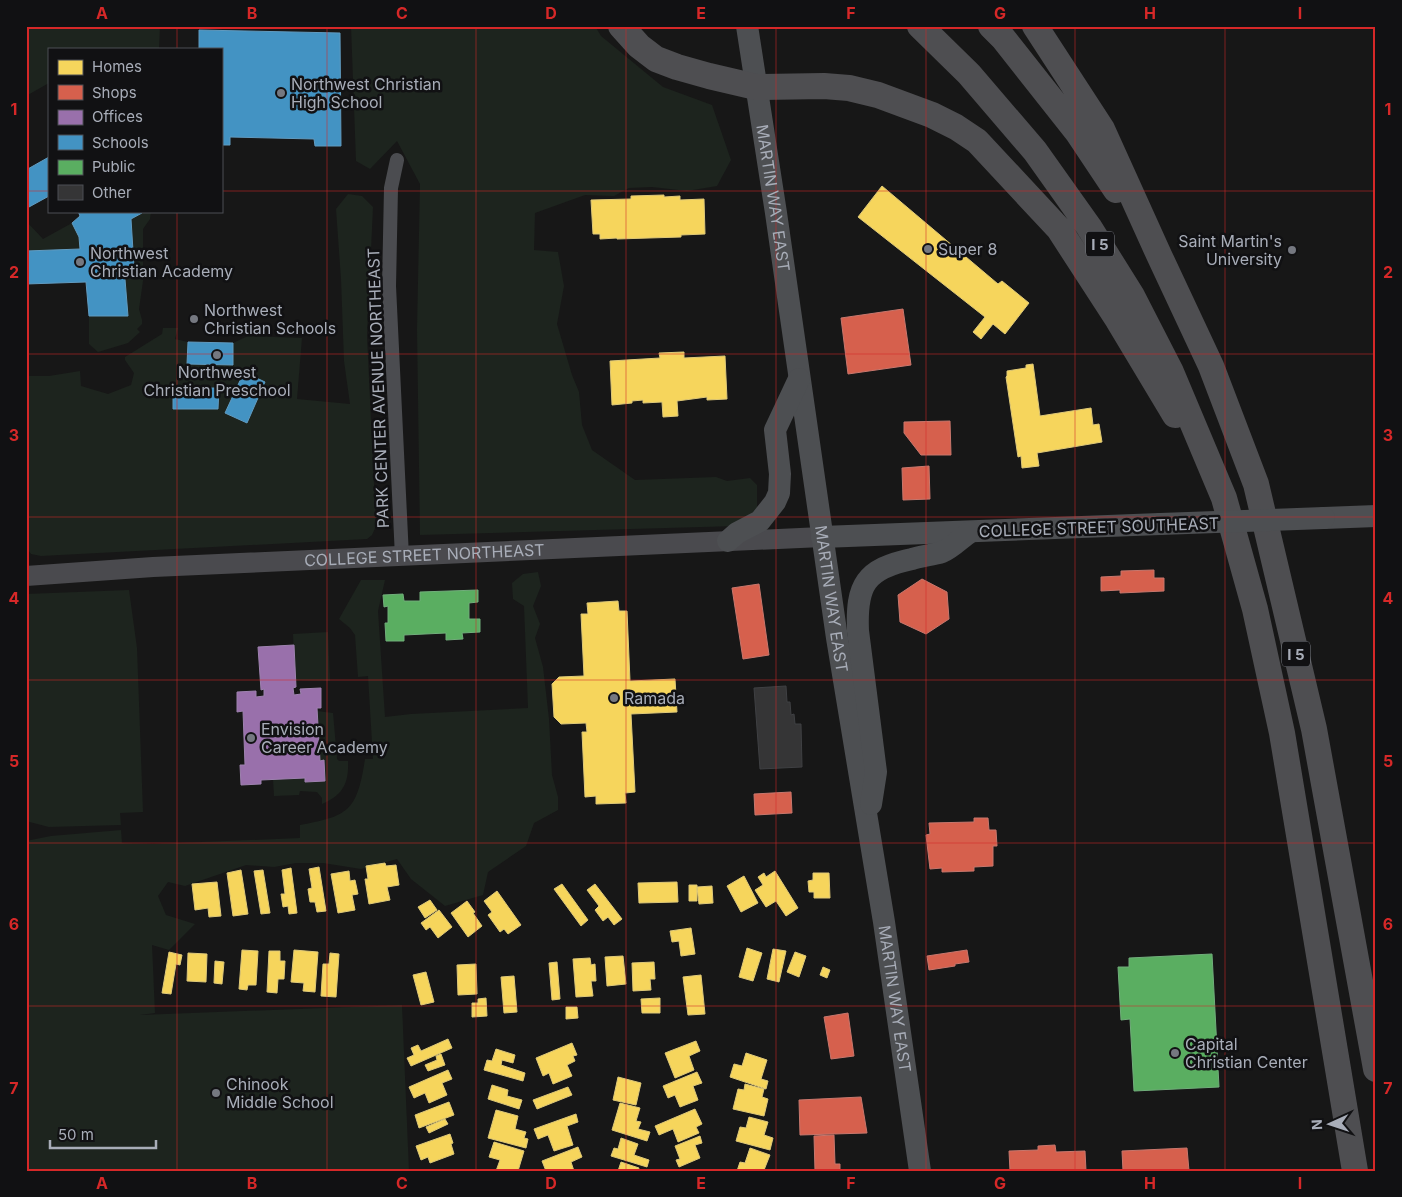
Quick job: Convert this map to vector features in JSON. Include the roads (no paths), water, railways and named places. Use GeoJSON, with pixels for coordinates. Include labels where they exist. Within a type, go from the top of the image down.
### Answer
{"type":"FeatureCollection","features":[{"type":"Feature","properties":{"kind":"highway"},"geometry":{"type":"LineString","coordinates":[[621,26],[639,46],[656,59],[709,76],[756,87],[824,86],[849,88],[878,95],[932,115],[956,127],[977,141],[1059,229],[1118,320],[1224,498]]}},
{"type":"Feature","properties":{"kind":"highway","name":"I 5"},"geometry":{"type":"LineString","coordinates":[[920,26],[969,74],[1035,151],[1089,228],[1132,296],[1172,372],[1224,498],[1255,609],[1282,733],[1355,1171]]}},
{"type":"Feature","properties":{"kind":"highway","name":"I 5"},"geometry":{"type":"LineString","coordinates":[[991,26],[1003,38],[1078,133],[1159,255],[1211,366],[1256,484],[1314,729],[1376,1069]]}},
{"type":"Feature","properties":{"kind":"highway"},"geometry":{"type":"LineString","coordinates":[[1035,26],[1102,129],[1159,255]]}},
{"type":"Feature","properties":{"kind":"main road","name":"MARTIN WAY EAST"},"geometry":{"type":"LineString","coordinates":[[747,26],[837,638],[884,922],[920,1171]]}},
{"type":"Feature","properties":{"kind":"main road"},"geometry":{"type":"LineString","coordinates":[[728,541],[737,533],[760,521],[775,502],[779,493],[780,474],[775,430],[799,379]]}},
{"type":"Feature","properties":{"kind":"main road","name":"COLLEGE STREET SOUTHEAST"},"geometry":{"type":"LineString","coordinates":[[822,537],[1376,516]]}},
{"type":"Feature","properties":{"kind":"main road"},"geometry":{"type":"LineString","coordinates":[[868,824],[876,772],[858,631],[859,595],[867,579],[888,565],[943,552],[970,532]]}},
{"type":"Feature","properties":{"kind":"street","name":"PARK CENTER AVENUE NORTHEAST"},"geometry":{"type":"LineString","coordinates":[[397,160],[391,188],[388,286],[402,557]]}},
{"type":"Feature","properties":{"kind":"street","name":"COLLEGE STREET NORTHEAST"},"geometry":{"type":"LineString","coordinates":[[26,576],[154,567],[822,537]]}},
{"type":"Feature","properties":{"kind":"place","name":"Northwest Christian High School"},"geometry":{"type":"Point","coordinates":[281,93]}},
{"type":"Feature","properties":{"kind":"place","name":"Super 8"},"geometry":{"type":"Point","coordinates":[928,249]}},
{"type":"Feature","properties":{"kind":"place","name":"Saint Martin's University"},"geometry":{"type":"Point","coordinates":[1292,250]}},
{"type":"Feature","properties":{"kind":"place","name":"Northwest Christian Academy"},"geometry":{"type":"Point","coordinates":[80,262]}},
{"type":"Feature","properties":{"kind":"place","name":"Northwest Christian Schools"},"geometry":{"type":"Point","coordinates":[194,319]}},
{"type":"Feature","properties":{"kind":"place","name":"Northwest Christian Preschool"},"geometry":{"type":"Point","coordinates":[217,355]}},
{"type":"Feature","properties":{"kind":"place","name":"Ramada"},"geometry":{"type":"Point","coordinates":[614,698]}},
{"type":"Feature","properties":{"kind":"place","name":"Envision Career Academy"},"geometry":{"type":"Point","coordinates":[251,738]}},
{"type":"Feature","properties":{"kind":"place","name":"Capital Christian Center"},"geometry":{"type":"Point","coordinates":[1175,1053]}},
{"type":"Feature","properties":{"kind":"place","name":"Chinook Middle School"},"geometry":{"type":"Point","coordinates":[216,1093]}}]}
